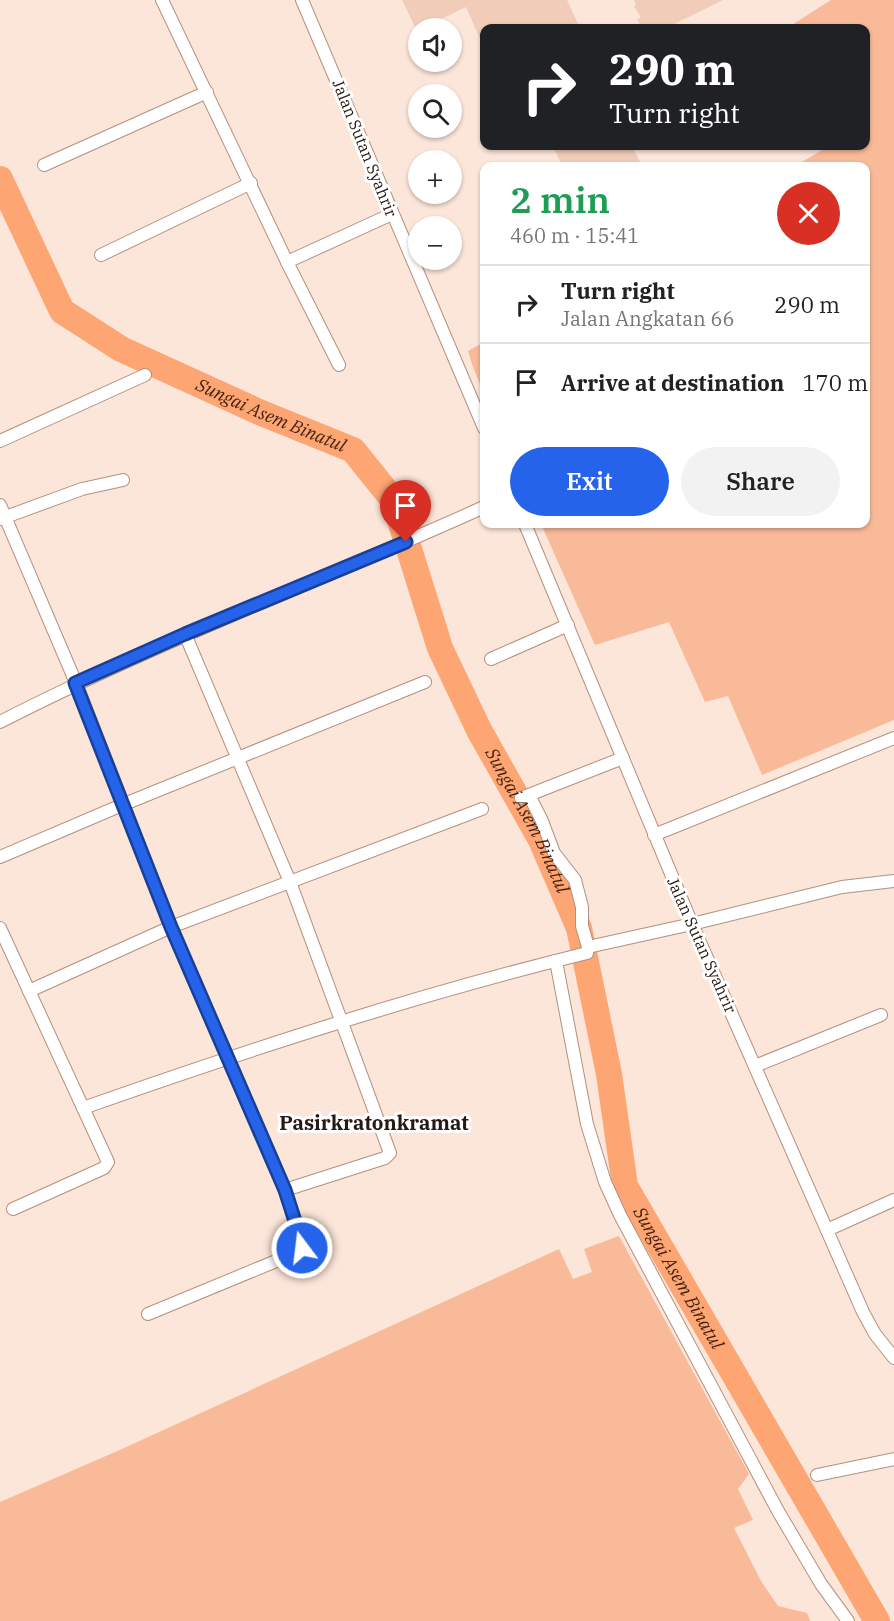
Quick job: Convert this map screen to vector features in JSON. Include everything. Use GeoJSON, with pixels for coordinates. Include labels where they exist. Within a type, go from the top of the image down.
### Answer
{"type":"FeatureCollection","features":[{"type":"Feature","properties":{"kind":"street"},"geometry":{"type":"LineString","coordinates":[[162,0],[339,364]]}},
{"type":"Feature","properties":{"kind":"street","name":"Jalan Sutan Syahrir"},"geometry":{"type":"LineString","coordinates":[[302,0],[480,419]]}},
{"type":"Feature","properties":{"kind":"street"},"geometry":{"type":"LineString","coordinates":[[44,165],[207,92]]}},
{"type":"Feature","properties":{"kind":"street"},"geometry":{"type":"LineString","coordinates":[[101,255],[251,183]]}},
{"type":"Feature","properties":{"kind":"street"},"geometry":{"type":"LineString","coordinates":[[287,261],[392,214]]}},
{"type":"Feature","properties":{"kind":"street"},"geometry":{"type":"LineString","coordinates":[[0,441],[145,375]]}},
{"type":"Feature","properties":{"kind":"street"},"geometry":{"type":"LineString","coordinates":[[123,480],[82,489],[2,513],[75,683],[171,927],[285,1190],[302,1243],[301,1250],[148,1314]]}},
{"type":"Feature","properties":{"kind":"street"},"geometry":{"type":"LineString","coordinates":[[0,722],[75,683],[185,634],[480,509]]}},
{"type":"Feature","properties":{"kind":"street","name":"Jalan Sutan Syahrir"},"geometry":{"type":"LineString","coordinates":[[527,528],[654,835],[847,1279],[874,1334],[894,1358]]}},
{"type":"Feature","properties":{"kind":"street"},"geometry":{"type":"LineString","coordinates":[[491,659],[568,625]]}},
{"type":"Feature","properties":{"kind":"street"},"geometry":{"type":"LineString","coordinates":[[185,634],[290,882],[390,1155],[285,1190]]}},
{"type":"Feature","properties":{"kind":"street"},"geometry":{"type":"LineString","coordinates":[[0,857],[425,682]]}},
{"type":"Feature","properties":{"kind":"street"},"geometry":{"type":"LineString","coordinates":[[654,835],[894,738]]}},
{"type":"Feature","properties":{"kind":"street"},"geometry":{"type":"LineString","coordinates":[[587,950],[582,926],[582,907],[575,880],[554,853],[542,821],[525,796],[623,758]]}},
{"type":"Feature","properties":{"kind":"street"},"geometry":{"type":"LineString","coordinates":[[29,991],[171,927],[482,809]]}},
{"type":"Feature","properties":{"kind":"street"},"geometry":{"type":"LineString","coordinates":[[83,1108],[228,1057],[587,950],[842,887],[894,880]]}},
{"type":"Feature","properties":{"kind":"street"},"geometry":{"type":"LineString","coordinates":[[0,928],[108,1164],[14,1209]]}},
{"type":"Feature","properties":{"kind":"street"},"geometry":{"type":"LineString","coordinates":[[558,960],[587,1124],[612,1198],[641,1257],[778,1511],[816,1576],[848,1621]]}},
{"type":"Feature","properties":{"kind":"street"},"geometry":{"type":"LineString","coordinates":[[755,1066],[881,1015]]}},
{"type":"Feature","properties":{"kind":"street"},"geometry":{"type":"LineString","coordinates":[[827,1230],[894,1200]]}},
{"type":"Feature","properties":{"kind":"street"},"geometry":{"type":"LineString","coordinates":[[818,1475],[894,1459]]}},
{"type":"Feature","properties":{"kind":"shaded area"},"geometry":{"type":"Polygon","coordinates":[[[831,0],[894,0],[894,720],[762,775],[728,696],[705,702],[669,622],[595,645],[543,528],[870,528],[870,162],[802,162],[822,150],[870,150],[870,24],[793,24],[831,0]]]}},
{"type":"Feature","properties":{"kind":"shaded area"},"geometry":{"type":"Polygon","coordinates":[[[480,344],[480,384],[473,367],[468,351],[480,344]]]}},
{"type":"Feature","properties":{"kind":"shaded area"},"geometry":{"type":"Polygon","coordinates":[[[619,1236],[749,1474],[738,1489],[753,1520],[734,1528],[761,1581],[778,1606],[807,1613],[810,1621],[0,1621],[0,1502],[122,1449],[559,1249],[573,1279],[592,1272],[584,1249],[619,1236]]]}},
{"type":"Feature","properties":{"kind":"building"},"geometry":{"type":"Polygon","coordinates":[[[402,0],[567,0],[578,24],[480,24],[480,39],[466,7],[443,18],[411,18],[402,0]]]}},
{"type":"Feature","properties":{"kind":"building"},"geometry":{"type":"Polygon","coordinates":[[[634,0],[723,0],[674,24],[640,24],[637,19],[641,18],[634,6],[636,5],[634,0]]]}},
{"type":"Feature","properties":{"kind":"building"},"geometry":{"type":"Polygon","coordinates":[[[555,150],[634,150],[640,162],[560,162],[555,150]]]}},
{"type":"Feature","properties":{"kind":"waterway","name":"Sungai Asem Binatul"},"geometry":{"type":"LineString","coordinates":[[0,179],[62,311],[121,349],[259,412],[353,450],[394,501],[440,648],[479,730],[541,840],[579,928],[609,1074],[625,1186],[877,1621]]}},
{"type":"Feature","properties":{"kind":"district","name":"Pasirkratonkramat"},"geometry":{"type":"Point","coordinates":[374,1123]}},
{"type":"Feature","properties":{"kind":"route"},"geometry":{"type":"LineString","coordinates":[[302,1248],[285,1190],[171,927],[75,683],[185,634],[406,542]]}}]}
